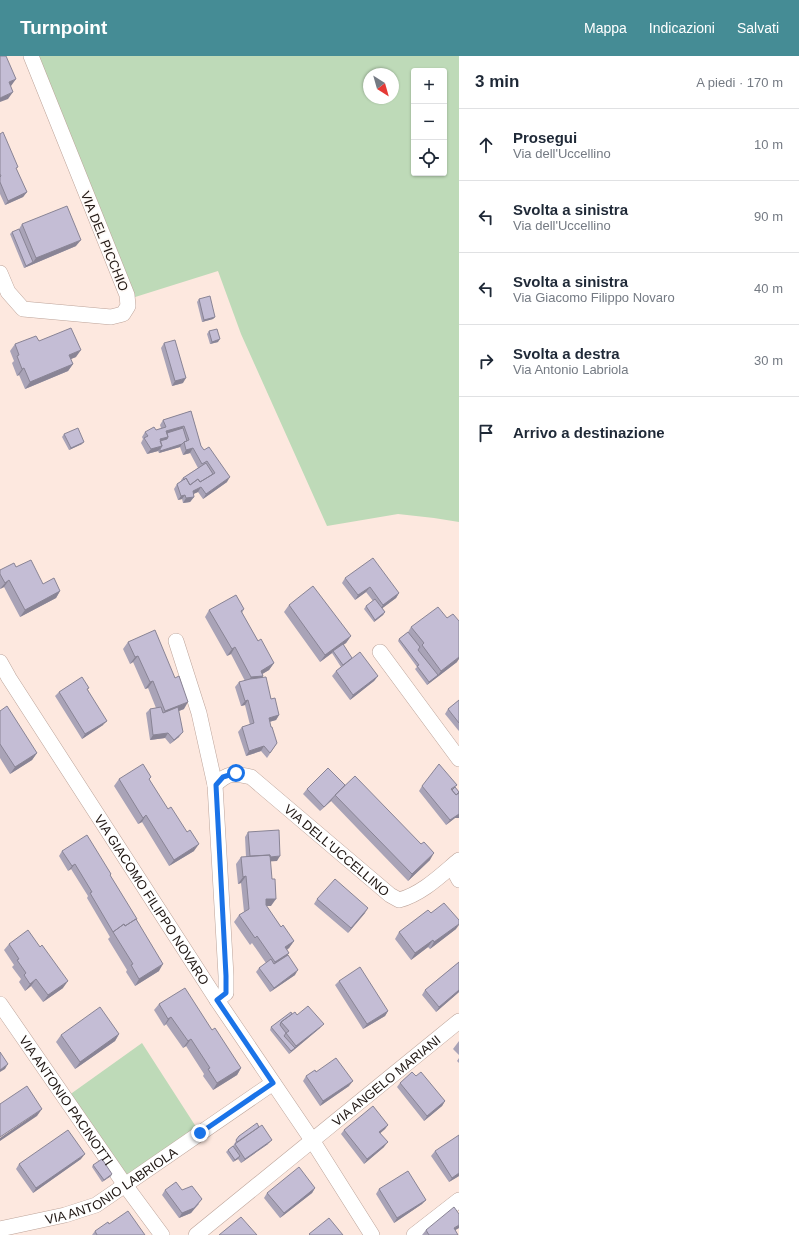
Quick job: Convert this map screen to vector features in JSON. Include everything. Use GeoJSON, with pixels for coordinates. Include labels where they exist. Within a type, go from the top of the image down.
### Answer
{"type":"FeatureCollection","features":[{"type":"Feature","properties":{"kind":"street","name":"VIA DEL PICCHIO"},"geometry":{"type":"LineString","coordinates":[[0,273],[8,292],[23,309],[111,316],[123,314],[128,306],[127,295],[31,56]]}},
{"type":"Feature","properties":{"kind":"street"},"geometry":{"type":"LineString","coordinates":[[176,641],[199,713],[216,785],[226,976],[226,993],[217,1000]]}},
{"type":"Feature","properties":{"kind":"street"},"geometry":{"type":"LineString","coordinates":[[380,652],[459,759]]}},
{"type":"Feature","properties":{"kind":"street","name":"VIA GIACOMO FILIPPO NOVARO"},"geometry":{"type":"LineString","coordinates":[[0,662],[4,681],[312,1140],[372,1235]]}},
{"type":"Feature","properties":{"kind":"street","name":"VIA DELL'UCCELLINO"},"geometry":{"type":"LineString","coordinates":[[216,785],[223,777],[236,773],[251,777],[390,895],[400,900],[410,897],[457,869]]}},
{"type":"Feature","properties":{"kind":"street","name":"VIA ANTONIO PACINOTTI"},"geometry":{"type":"LineString","coordinates":[[0,1004],[125,1185],[162,1235]]}},
{"type":"Feature","properties":{"kind":"street","name":"VIA ANGELO MARIANI"},"geometry":{"type":"LineString","coordinates":[[196,1235],[459,1021]]}},
{"type":"Feature","properties":{"kind":"street","name":"VIA ANTONIO LABRIOLA"},"geometry":{"type":"LineString","coordinates":[[0,1229],[65,1216],[96,1205],[273,1083]]}},
{"type":"Feature","properties":{"kind":"street"},"geometry":{"type":"LineString","coordinates":[[414,1235],[459,1200]]}},
{"type":"Feature","properties":{"kind":"green space"},"geometry":{"type":"Polygon","coordinates":[[[34,56],[459,56],[459,522],[398,514],[327,526],[241,334],[218,271],[132,298],[34,56]]]}},
{"type":"Feature","properties":{"kind":"green space"},"geometry":{"type":"Polygon","coordinates":[[[142,1043],[200,1133],[125,1185],[65,1098],[142,1043]]]}},
{"type":"Feature","properties":{"kind":"building"},"geometry":{"type":"Polygon","coordinates":[[[0,56],[6,56],[16,79],[9,82],[13,92],[0,98],[0,56]]]}},
{"type":"Feature","properties":{"kind":"building"},"geometry":{"type":"Polygon","coordinates":[[[3,132],[18,167],[16,168],[27,192],[8,201],[0,182],[0,134],[3,132]]]}},
{"type":"Feature","properties":{"kind":"building"},"geometry":{"type":"Polygon","coordinates":[[[67,206],[81,240],[36,258],[22,224],[67,206]]]}},
{"type":"Feature","properties":{"kind":"building"},"geometry":{"type":"Polygon","coordinates":[[[19,229],[33,262],[26,266],[12,232],[19,229]]]}},
{"type":"Feature","properties":{"kind":"building"},"geometry":{"type":"Polygon","coordinates":[[[210,296],[215,317],[204,320],[199,299],[210,296]]]}},
{"type":"Feature","properties":{"kind":"building"},"geometry":{"type":"Polygon","coordinates":[[[71,328],[81,350],[69,355],[73,364],[30,382],[24,368],[22,369],[17,356],[19,355],[15,344],[36,336],[39,341],[71,328]]]}},
{"type":"Feature","properties":{"kind":"building"},"geometry":{"type":"Polygon","coordinates":[[[217,329],[220,339],[212,342],[209,331],[217,329]]]}},
{"type":"Feature","properties":{"kind":"building"},"geometry":{"type":"Polygon","coordinates":[[[175,340],[186,378],[175,381],[164,343],[175,340]]]}},
{"type":"Feature","properties":{"kind":"building"},"geometry":{"type":"Polygon","coordinates":[[[191,411],[201,446],[204,450],[209,447],[230,477],[206,494],[201,487],[193,491],[194,497],[186,498],[185,495],[181,496],[177,484],[186,478],[190,485],[198,479],[200,482],[215,473],[207,461],[202,464],[193,448],[186,450],[184,442],[189,440],[184,426],[166,431],[168,437],[160,439],[162,446],[151,449],[144,438],[148,436],[145,432],[154,427],[156,430],[166,427],[163,420],[191,411]]]}},
{"type":"Feature","properties":{"kind":"building"},"geometry":{"type":"Polygon","coordinates":[[[78,428],[84,442],[71,448],[64,434],[78,428]]]}},
{"type":"Feature","properties":{"kind":"building"},"geometry":{"type":"Polygon","coordinates":[[[183,428],[187,441],[160,451],[162,446],[160,441],[167,439],[167,433],[183,428]]]}},
{"type":"Feature","properties":{"kind":"building"},"geometry":{"type":"Polygon","coordinates":[[[206,463],[213,474],[200,482],[198,479],[190,485],[186,478],[184,480],[183,478],[206,463]]]}},
{"type":"Feature","properties":{"kind":"building"},"geometry":{"type":"Polygon","coordinates":[[[373,558],[399,593],[383,605],[370,587],[358,595],[345,578],[373,558]]]}},
{"type":"Feature","properties":{"kind":"building"},"geometry":{"type":"Polygon","coordinates":[[[31,560],[43,584],[54,578],[60,591],[25,610],[9,580],[5,583],[0,574],[0,570],[14,563],[16,567],[31,560]]]}},
{"type":"Feature","properties":{"kind":"building"},"geometry":{"type":"Polygon","coordinates":[[[313,586],[351,636],[325,655],[289,605],[313,586]]]}},
{"type":"Feature","properties":{"kind":"building"},"geometry":{"type":"Polygon","coordinates":[[[236,595],[244,609],[241,611],[258,641],[261,639],[274,663],[261,671],[263,676],[251,677],[235,647],[232,649],[209,610],[236,595]]]}},
{"type":"Feature","properties":{"kind":"building"},"geometry":{"type":"Polygon","coordinates":[[[375,599],[385,612],[375,620],[366,606],[375,599]]]}},
{"type":"Feature","properties":{"kind":"building"},"geometry":{"type":"Polygon","coordinates":[[[438,607],[447,618],[453,614],[459,621],[459,657],[441,671],[422,645],[424,643],[411,627],[438,607]]]}},
{"type":"Feature","properties":{"kind":"building"},"geometry":{"type":"Polygon","coordinates":[[[155,630],[175,678],[179,676],[188,702],[165,711],[153,681],[150,682],[138,656],[135,657],[128,642],[155,630]]]}},
{"type":"Feature","properties":{"kind":"building"},"geometry":{"type":"Polygon","coordinates":[[[408,632],[420,647],[418,650],[438,675],[429,682],[417,666],[419,665],[399,639],[408,632]]]}},
{"type":"Feature","properties":{"kind":"building"},"geometry":{"type":"Polygon","coordinates":[[[343,644],[352,658],[343,665],[333,651],[343,644]]]}},
{"type":"Feature","properties":{"kind":"building"},"geometry":{"type":"Polygon","coordinates":[[[360,652],[378,676],[353,695],[336,671],[360,652]]]}},
{"type":"Feature","properties":{"kind":"building"},"geometry":{"type":"Polygon","coordinates":[[[82,677],[89,688],[87,689],[107,721],[85,734],[59,692],[82,677]]]}},
{"type":"Feature","properties":{"kind":"building"},"geometry":{"type":"Polygon","coordinates":[[[266,677],[271,699],[275,698],[279,715],[269,718],[277,743],[270,753],[264,746],[249,751],[242,727],[254,723],[248,700],[245,701],[239,682],[266,677]]]}},
{"type":"Feature","properties":{"kind":"building"},"geometry":{"type":"Polygon","coordinates":[[[459,700],[459,723],[448,709],[459,700]]]}},
{"type":"Feature","properties":{"kind":"building"},"geometry":{"type":"Polygon","coordinates":[[[7,706],[37,753],[15,767],[0,744],[0,711],[7,706]]]}},
{"type":"Feature","properties":{"kind":"building"},"geometry":{"type":"Polygon","coordinates":[[[161,707],[163,713],[178,707],[183,732],[174,740],[168,733],[153,735],[150,709],[161,707]]]}},
{"type":"Feature","properties":{"kind":"building"},"geometry":{"type":"Polygon","coordinates":[[[143,764],[151,777],[149,779],[168,809],[171,807],[187,832],[190,830],[199,844],[174,860],[146,815],[143,818],[119,779],[143,764]]]}},
{"type":"Feature","properties":{"kind":"building"},"geometry":{"type":"Polygon","coordinates":[[[439,764],[457,785],[451,789],[456,795],[459,793],[459,814],[450,820],[422,786],[439,764]]]}},
{"type":"Feature","properties":{"kind":"building"},"geometry":{"type":"Polygon","coordinates":[[[328,768],[345,785],[324,807],[307,789],[328,768]]]}},
{"type":"Feature","properties":{"kind":"building"},"geometry":{"type":"Polygon","coordinates":[[[355,776],[421,844],[424,842],[434,853],[412,874],[335,795],[355,776]]]}},
{"type":"Feature","properties":{"kind":"building"},"geometry":{"type":"Polygon","coordinates":[[[455,787],[459,792],[456,795],[452,790],[455,787]]]}},
{"type":"Feature","properties":{"kind":"building"},"geometry":{"type":"Polygon","coordinates":[[[279,830],[280,856],[250,856],[248,832],[279,830]]]}},
{"type":"Feature","properties":{"kind":"building"},"geometry":{"type":"Polygon","coordinates":[[[87,835],[137,919],[125,926],[124,924],[113,932],[75,864],[72,866],[62,851],[87,835]]]}},
{"type":"Feature","properties":{"kind":"building"},"geometry":{"type":"Polygon","coordinates":[[[270,855],[272,879],[275,879],[276,899],[266,899],[266,905],[281,927],[283,925],[294,941],[285,947],[289,953],[275,962],[257,936],[255,938],[239,915],[249,909],[246,876],[243,877],[241,857],[270,855]]]}},
{"type":"Feature","properties":{"kind":"building"},"geometry":{"type":"Polygon","coordinates":[[[335,879],[368,908],[351,928],[317,899],[335,879]]]}},
{"type":"Feature","properties":{"kind":"building"},"geometry":{"type":"Polygon","coordinates":[[[444,903],[459,920],[459,924],[434,942],[433,940],[415,953],[399,932],[428,910],[431,913],[444,903]]]}},
{"type":"Feature","properties":{"kind":"building"},"geometry":{"type":"Polygon","coordinates":[[[136,919],[163,964],[139,979],[131,965],[133,964],[113,932],[124,924],[125,926],[136,919]]]}},
{"type":"Feature","properties":{"kind":"building"},"geometry":{"type":"Polygon","coordinates":[[[28,930],[40,947],[42,945],[68,981],[48,995],[36,979],[30,984],[24,975],[26,973],[17,960],[19,959],[9,944],[28,930]]]}},
{"type":"Feature","properties":{"kind":"building"},"geometry":{"type":"Polygon","coordinates":[[[288,955],[298,970],[274,988],[259,968],[271,959],[274,964],[288,955]]]}},
{"type":"Feature","properties":{"kind":"building"},"geometry":{"type":"Polygon","coordinates":[[[459,962],[459,990],[439,1007],[425,990],[459,962]]]}},
{"type":"Feature","properties":{"kind":"building"},"geometry":{"type":"Polygon","coordinates":[[[360,967],[388,1011],[367,1024],[339,981],[360,967]]]}},
{"type":"Feature","properties":{"kind":"building"},"geometry":{"type":"Polygon","coordinates":[[[185,988],[212,1030],[215,1028],[241,1068],[217,1083],[208,1069],[210,1068],[191,1039],[188,1041],[171,1017],[168,1019],[159,1004],[185,988]]]}},
{"type":"Feature","properties":{"kind":"building"},"geometry":{"type":"Polygon","coordinates":[[[308,1006],[324,1024],[296,1046],[286,1033],[289,1031],[281,1022],[295,1012],[297,1015],[308,1006]]]}},
{"type":"Feature","properties":{"kind":"building"},"geometry":{"type":"Polygon","coordinates":[[[100,1007],[119,1034],[80,1062],[61,1035],[100,1007]]]}},
{"type":"Feature","properties":{"kind":"building"},"geometry":{"type":"Polygon","coordinates":[[[291,1012],[292,1014],[281,1022],[280,1025],[286,1033],[284,1036],[295,1048],[291,1051],[271,1027],[291,1012]]]}},
{"type":"Feature","properties":{"kind":"building"},"geometry":{"type":"Polygon","coordinates":[[[0,1052],[8,1064],[0,1070],[0,1052]]]}},
{"type":"Feature","properties":{"kind":"building"},"geometry":{"type":"Polygon","coordinates":[[[336,1058],[353,1081],[323,1101],[306,1076],[315,1070],[316,1072],[336,1058]]]}},
{"type":"Feature","properties":{"kind":"building"},"geometry":{"type":"Polygon","coordinates":[[[412,1072],[416,1076],[421,1072],[445,1101],[427,1116],[400,1083],[412,1072]]]}},
{"type":"Feature","properties":{"kind":"building"},"geometry":{"type":"Polygon","coordinates":[[[27,1086],[42,1109],[0,1137],[0,1104],[27,1086]]]}},
{"type":"Feature","properties":{"kind":"building"},"geometry":{"type":"Polygon","coordinates":[[[373,1106],[388,1125],[379,1132],[388,1142],[367,1159],[344,1130],[373,1106]]]}},
{"type":"Feature","properties":{"kind":"building"},"geometry":{"type":"Polygon","coordinates":[[[257,1123],[259,1127],[237,1142],[236,1140],[239,1136],[257,1123]]]}},
{"type":"Feature","properties":{"kind":"building"},"geometry":{"type":"Polygon","coordinates":[[[262,1125],[272,1140],[245,1159],[235,1144],[262,1125]]]}},
{"type":"Feature","properties":{"kind":"building"},"geometry":{"type":"Polygon","coordinates":[[[68,1130],[85,1154],[36,1188],[19,1164],[68,1130]]]}},
{"type":"Feature","properties":{"kind":"building"},"geometry":{"type":"Polygon","coordinates":[[[459,1135],[459,1173],[452,1178],[435,1151],[459,1135]]]}},
{"type":"Feature","properties":{"kind":"building"},"geometry":{"type":"Polygon","coordinates":[[[233,1146],[240,1156],[235,1160],[228,1150],[233,1146]]]}},
{"type":"Feature","properties":{"kind":"building"},"geometry":{"type":"Polygon","coordinates":[[[102,1159],[112,1174],[104,1180],[93,1165],[102,1159]]]}},
{"type":"Feature","properties":{"kind":"building"},"geometry":{"type":"Polygon","coordinates":[[[299,1167],[315,1188],[284,1213],[267,1193],[299,1167]]]}},
{"type":"Feature","properties":{"kind":"building"},"geometry":{"type":"Polygon","coordinates":[[[408,1171],[426,1200],[397,1218],[379,1189],[408,1171]]]}},
{"type":"Feature","properties":{"kind":"building"},"geometry":{"type":"Polygon","coordinates":[[[176,1182],[182,1190],[192,1186],[202,1199],[194,1208],[182,1213],[165,1190],[176,1182]]]}},
{"type":"Feature","properties":{"kind":"building"},"geometry":{"type":"Polygon","coordinates":[[[454,1207],[459,1214],[459,1225],[454,1228],[458,1235],[429,1235],[426,1230],[454,1207]]]}},
{"type":"Feature","properties":{"kind":"building"},"geometry":{"type":"Polygon","coordinates":[[[128,1211],[145,1235],[97,1235],[95,1231],[108,1222],[109,1224],[128,1211]]]}},
{"type":"Feature","properties":{"kind":"building"},"geometry":{"type":"Polygon","coordinates":[[[241,1217],[257,1235],[219,1235],[241,1217]]]}},
{"type":"Feature","properties":{"kind":"building"},"geometry":{"type":"Polygon","coordinates":[[[329,1218],[343,1235],[309,1234],[329,1218]]]}},
{"type":"Feature","properties":{"kind":"route"},"geometry":{"type":"LineString","coordinates":[[200,1133],[273,1083],[217,1000],[226,993],[226,976],[216,785],[223,777],[236,773]]}}]}
